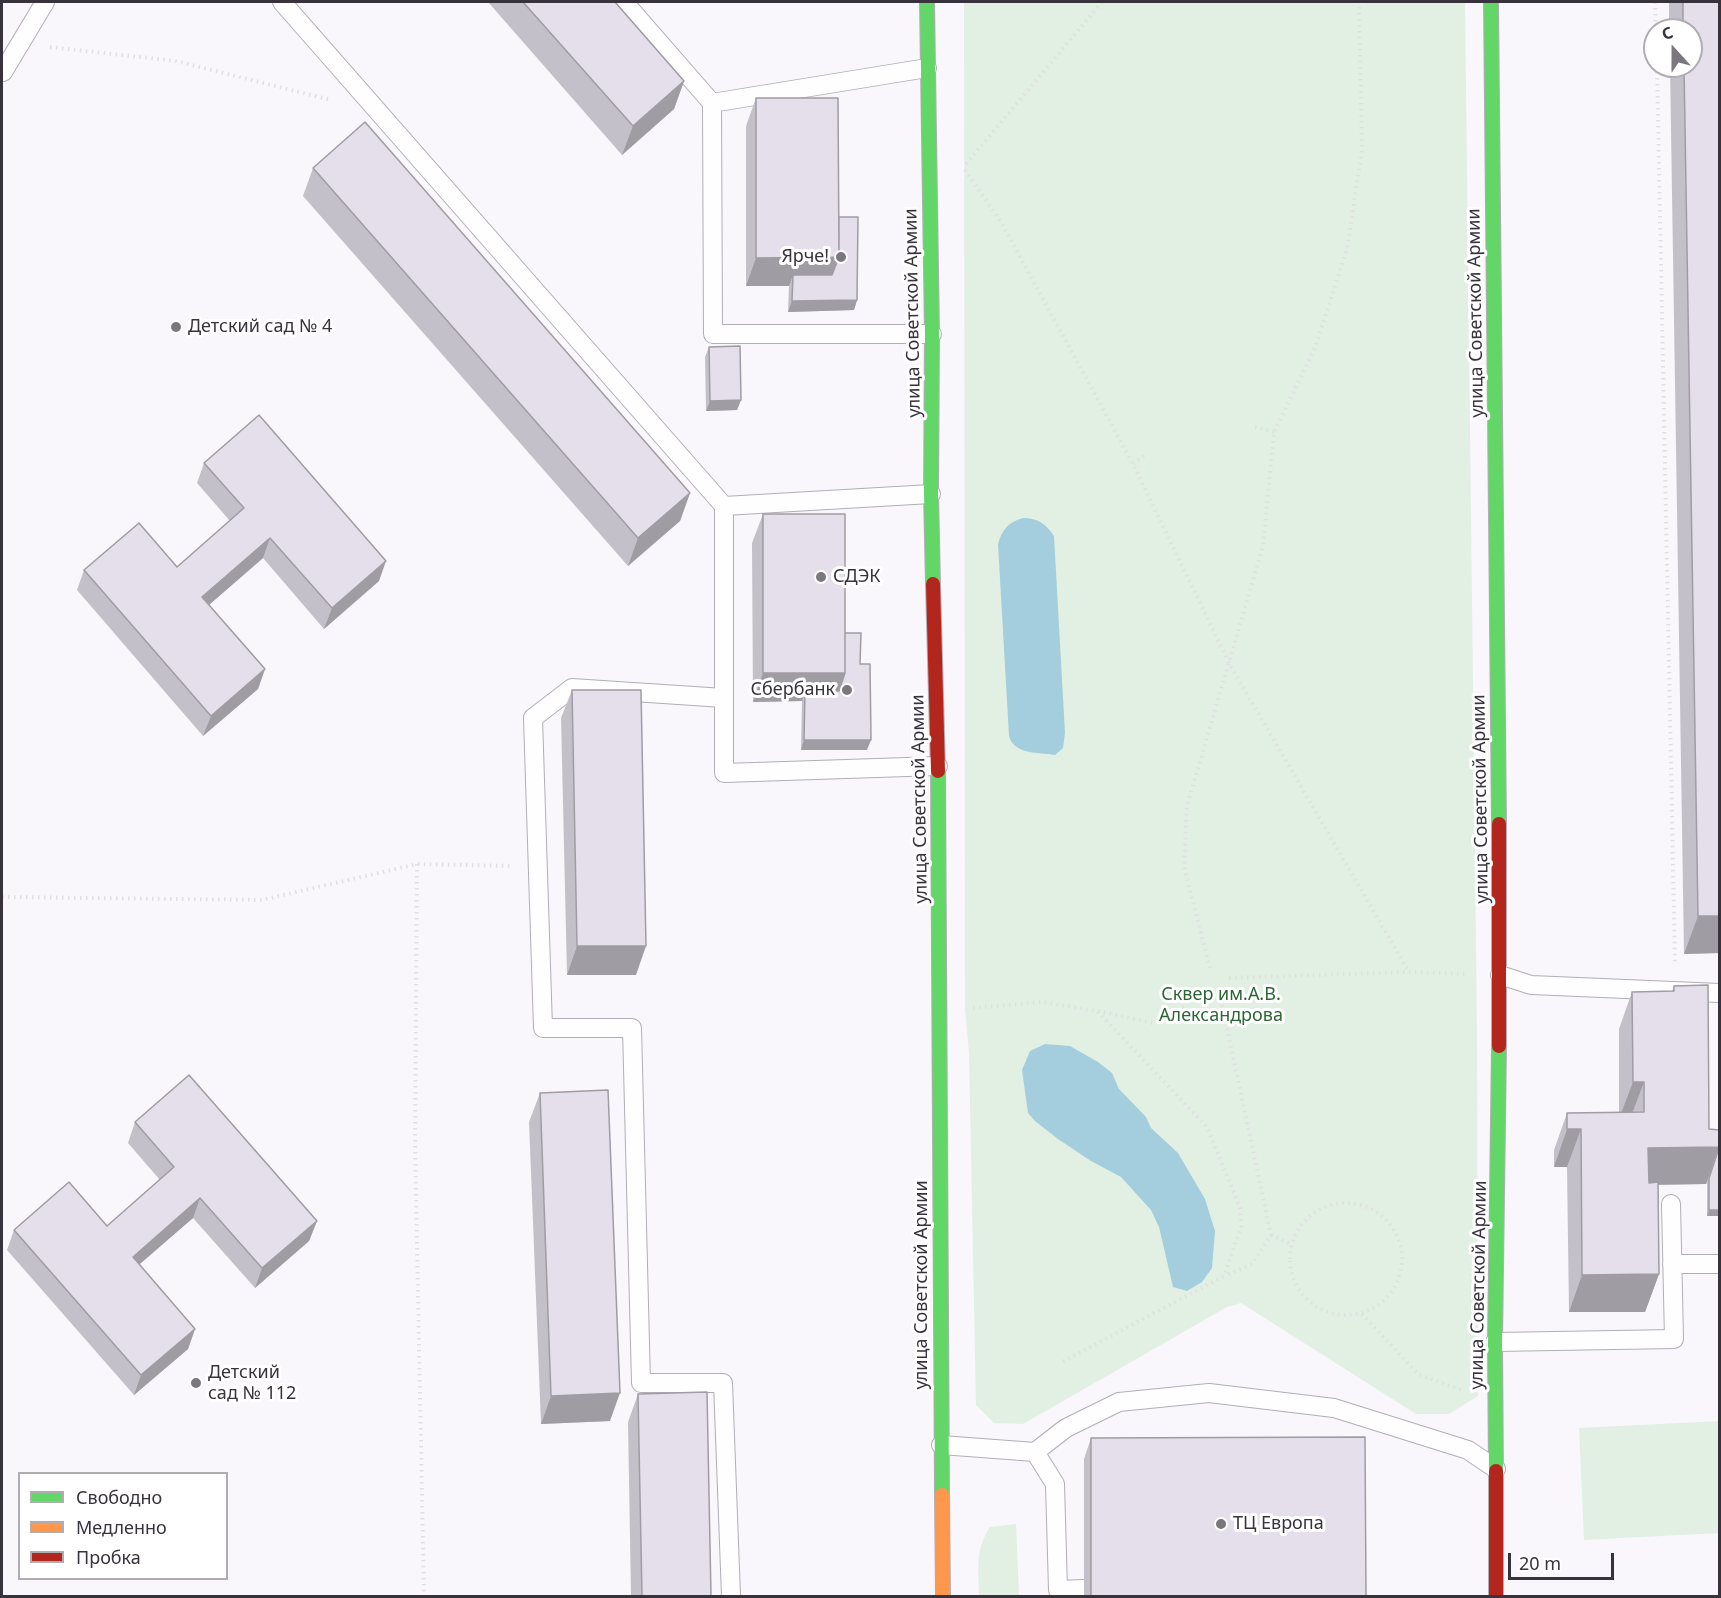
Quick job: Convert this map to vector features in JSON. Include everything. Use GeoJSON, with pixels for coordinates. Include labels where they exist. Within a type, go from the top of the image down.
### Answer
{"type":"FeatureCollection","features":[{"type":"Feature","properties":{"kind":"main road","name":"улица Советской Армии"},"geometry":{"type":"LineString","coordinates":[[927,2],[932,334],[931,494],[938,766],[943,1596]]}},
{"type":"Feature","properties":{"kind":"main road","name":"улица Советской Армии"},"geometry":{"type":"LineString","coordinates":[[1491,2],[1500,975],[1495,1342],[1496,1596]]}},
{"type":"Feature","properties":{"kind":"lane"},"geometry":{"type":"LineString","coordinates":[[3,72],[45,2]]}},
{"type":"Feature","properties":{"kind":"lane"},"geometry":{"type":"LineString","coordinates":[[282,2],[724,506],[723,773],[938,766]]}},
{"type":"Feature","properties":{"kind":"lane"},"geometry":{"type":"LineString","coordinates":[[624,2],[712,103],[713,334],[932,334]]}},
{"type":"Feature","properties":{"kind":"lane"},"geometry":{"type":"LineString","coordinates":[[712,103],[927,68]]}},
{"type":"Feature","properties":{"kind":"lane"},"geometry":{"type":"LineString","coordinates":[[724,506],[931,494]]}},
{"type":"Feature","properties":{"kind":"lane"},"geometry":{"type":"LineString","coordinates":[[724,698],[572,688],[533,718],[543,1028],[632,1028],[641,1383],[723,1383],[731,1596]]}},
{"type":"Feature","properties":{"kind":"lane"},"geometry":{"type":"LineString","coordinates":[[1500,975],[1531,985],[1719,993]]}},
{"type":"Feature","properties":{"kind":"lane"},"geometry":{"type":"LineString","coordinates":[[1495,1342],[1674,1339],[1671,1204]]}},
{"type":"Feature","properties":{"kind":"lane"},"geometry":{"type":"LineString","coordinates":[[1672,1264],[1719,1264]]}},
{"type":"Feature","properties":{"kind":"lane"},"geometry":{"type":"LineString","coordinates":[[941,1445],[1035,1452],[1066,1428],[1119,1402],[1209,1393],[1334,1408],[1468,1450],[1496,1469]]}},
{"type":"Feature","properties":{"kind":"lane"},"geometry":{"type":"LineString","coordinates":[[1035,1452],[1055,1484],[1058,1590],[1084,1589]]}},
{"type":"Feature","properties":{"kind":"path"},"geometry":{"type":"LineString","coordinates":[[1102,2],[963,167],[1001,222],[1133,464],[1229,663],[1408,972]]}},
{"type":"Feature","properties":{"kind":"path"},"geometry":{"type":"LineString","coordinates":[[1210,968],[1184,867],[1187,806],[1263,546],[1274,432],[1315,348],[1347,249],[1362,150],[1359,2]]}},
{"type":"Feature","properties":{"kind":"path"},"geometry":{"type":"LineString","coordinates":[[1655,2],[1656,18]]}},
{"type":"Feature","properties":{"kind":"path"},"geometry":{"type":"LineString","coordinates":[[19,44],[176,61],[334,100]]}},
{"type":"Feature","properties":{"kind":"path"},"geometry":{"type":"LineString","coordinates":[[1657,78],[1675,992]]}},
{"type":"Feature","properties":{"kind":"path"},"geometry":{"type":"LineString","coordinates":[[1255,427],[1274,432]]}},
{"type":"Feature","properties":{"kind":"path"},"geometry":{"type":"LineString","coordinates":[[1133,464],[1146,454]]}},
{"type":"Feature","properties":{"kind":"path"},"geometry":{"type":"LineString","coordinates":[[417,864],[415,1143],[424,1596]]}},
{"type":"Feature","properties":{"kind":"path"},"geometry":{"type":"LineString","coordinates":[[2,897],[262,900],[417,864],[538,866]]}},
{"type":"Feature","properties":{"kind":"path"},"geometry":{"type":"LineString","coordinates":[[1229,978],[1408,972],[1500,975]]}},
{"type":"Feature","properties":{"kind":"path"},"geometry":{"type":"LineString","coordinates":[[965,1009],[1043,1002],[1153,1023],[1188,1005]]}},
{"type":"Feature","properties":{"kind":"path"},"geometry":{"type":"LineString","coordinates":[[1060,1363],[1224,1276],[1252,1264],[1271,1236],[1222,1005]]}},
{"type":"Feature","properties":{"kind":"path"},"geometry":{"type":"LineString","coordinates":[[1097,1011],[1207,1127],[1240,1208],[1241,1227],[1224,1276]]}},
{"type":"Feature","properties":{"kind":"path"},"geometry":{"type":"LineString","coordinates":[[1344,1203],[1366,1206],[1385,1218],[1398,1236],[1403,1257],[1399,1279],[1389,1297],[1372,1310],[1352,1316],[1331,1314],[1313,1306],[1298,1290],[1290,1268],[1291,1244],[1302,1223],[1321,1208],[1344,1203]]}},
{"type":"Feature","properties":{"kind":"path"},"geometry":{"type":"LineString","coordinates":[[1271,1236],[1291,1244]]}},
{"type":"Feature","properties":{"kind":"green space","name":"Сквер им.А.В. Александрова"},"geometry":{"type":"Polygon","coordinates":[[[964,2],[1465,2],[1477,1031],[1478,1396],[1449,1414],[1416,1414],[1241,1303],[1227,1307],[1023,1424],[994,1423],[976,1405],[969,1053],[965,1009],[964,2]]]}},
{"type":"Feature","properties":{"kind":"green space"},"geometry":{"type":"Polygon","coordinates":[[[1719,1421],[1719,1533],[1584,1540],[1579,1428],[1719,1421]]]}},
{"type":"Feature","properties":{"kind":"green space"},"geometry":{"type":"Polygon","coordinates":[[[1016,1524],[1019,1596],[979,1596],[978,1561],[985,1536],[990,1527],[1016,1524]]]}},
{"type":"Feature","properties":{"kind":"water"},"geometry":{"type":"Polygon","coordinates":[[[1023,518],[1041,522],[1054,536],[1065,733],[1063,748],[1055,755],[1021,750],[1016,747],[1009,736],[998,544],[1006,527],[1023,518]]]}},
{"type":"Feature","properties":{"kind":"water"},"geometry":{"type":"Polygon","coordinates":[[[1045,1044],[1070,1046],[1112,1073],[1119,1089],[1146,1117],[1151,1128],[1178,1153],[1205,1199],[1215,1231],[1212,1268],[1202,1282],[1187,1291],[1173,1287],[1159,1227],[1151,1210],[1121,1177],[1058,1139],[1028,1113],[1022,1070],[1030,1051],[1045,1044]]]}},
{"type":"Feature","properties":{"kind":"building"},"geometry":{"type":"Polygon","coordinates":[[[523,2],[615,2],[684,81],[633,126],[523,2]]]}},
{"type":"Feature","properties":{"kind":"building"},"geometry":{"type":"Polygon","coordinates":[[[1683,2],[1719,2],[1719,916],[1698,916],[1684,78],[1703,78],[1703,18],[1683,18],[1683,2]]]}},
{"type":"Feature","properties":{"kind":"building"},"geometry":{"type":"Polygon","coordinates":[[[756,98],[838,98],[839,257],[756,258],[756,98]]]}},
{"type":"Feature","properties":{"kind":"building"},"geometry":{"type":"Polygon","coordinates":[[[365,122],[690,493],[638,538],[313,168],[365,122]]]}},
{"type":"Feature","properties":{"kind":"building","name":"Ярче!"},"geometry":{"type":"Polygon","coordinates":[[[839,217],[858,217],[857,300],[792,301],[793,275],[832,275],[839,257],[839,217]]]}},
{"type":"Feature","properties":{"kind":"building"},"geometry":{"type":"Polygon","coordinates":[[[740,346],[741,400],[710,401],[709,347],[740,346]]]}},
{"type":"Feature","properties":{"kind":"building"},"geometry":{"type":"Polygon","coordinates":[[[259,415],[386,561],[332,608],[270,538],[202,597],[265,669],[211,716],[84,570],[139,523],[177,567],[244,508],[204,463],[259,415]]]}},
{"type":"Feature","properties":{"kind":"building"},"geometry":{"type":"Polygon","coordinates":[[[763,514],[845,514],[845,673],[763,673],[763,514]]]}},
{"type":"Feature","properties":{"kind":"building"},"geometry":{"type":"Polygon","coordinates":[[[845,633],[861,633],[860,664],[870,664],[871,740],[804,740],[805,691],[839,691],[845,673],[845,633]]]}},
{"type":"Feature","properties":{"kind":"building"},"geometry":{"type":"Polygon","coordinates":[[[572,690],[641,690],[646,946],[577,946],[572,690]]]}},
{"type":"Feature","properties":{"kind":"building"},"geometry":{"type":"Polygon","coordinates":[[[1708,985],[1709,1129],[1719,1130],[1719,1147],[1648,1148],[1649,1183],[1658,1182],[1659,1274],[1582,1275],[1581,1129],[1567,1129],[1567,1113],[1644,1112],[1644,1082],[1633,1082],[1632,992],[1674,991],[1674,986],[1708,985]]]}},
{"type":"Feature","properties":{"kind":"building"},"geometry":{"type":"Polygon","coordinates":[[[189,1075],[317,1221],[262,1268],[200,1198],[133,1257],[195,1329],[141,1375],[14,1230],[69,1182],[107,1226],[174,1167],[135,1122],[189,1075]]]}},
{"type":"Feature","properties":{"kind":"building"},"geometry":{"type":"Polygon","coordinates":[[[608,1090],[620,1393],[551,1396],[540,1093],[608,1090]]]}},
{"type":"Feature","properties":{"kind":"building"},"geometry":{"type":"Polygon","coordinates":[[[1719,1148],[1719,1210],[1709,1210],[1709,1178],[1719,1148]]]}},
{"type":"Feature","properties":{"kind":"building"},"geometry":{"type":"Polygon","coordinates":[[[707,1392],[711,1596],[642,1596],[638,1394],[707,1392]]]}},
{"type":"Feature","properties":{"kind":"building","name":"ТЦ Европа"},"geometry":{"type":"Polygon","coordinates":[[[1365,1437],[1366,1596],[1091,1596],[1091,1438],[1365,1437]]]}},
{"type":"Feature","properties":{"kind":"traffic: fast"},"geometry":{"type":"LineString","coordinates":[[927,2],[933,584]]}},
{"type":"Feature","properties":{"kind":"traffic: fast"},"geometry":{"type":"LineString","coordinates":[[1491,2],[1499,824]]}},
{"type":"Feature","properties":{"kind":"traffic: fast"},"geometry":{"type":"LineString","coordinates":[[938,771],[942,1495]]}},
{"type":"Feature","properties":{"kind":"traffic: fast"},"geometry":{"type":"LineString","coordinates":[[1496,1471],[1495,1342],[1499,1046]]}},
{"type":"Feature","properties":{"kind":"traffic: slow"},"geometry":{"type":"LineString","coordinates":[[942,1495],[943,1596]]}},
{"type":"Feature","properties":{"kind":"traffic: jam"},"geometry":{"type":"LineString","coordinates":[[933,584],[938,771]]}},
{"type":"Feature","properties":{"kind":"traffic: jam"},"geometry":{"type":"LineString","coordinates":[[1499,824],[1499,1046]]}},
{"type":"Feature","properties":{"kind":"traffic: jam"},"geometry":{"type":"LineString","coordinates":[[1496,1471],[1496,1596]]}},
{"type":"Feature","properties":{"kind":"place","name":"Ярче!"},"geometry":{"type":"Point","coordinates":[841,257]}},
{"type":"Feature","properties":{"kind":"place","name":"Детский сад № 4"},"geometry":{"type":"Point","coordinates":[176,327]}},
{"type":"Feature","properties":{"kind":"place","name":"СДЭК"},"geometry":{"type":"Point","coordinates":[821,577]}},
{"type":"Feature","properties":{"kind":"place","name":"Сбербанк"},"geometry":{"type":"Point","coordinates":[847,690]}},
{"type":"Feature","properties":{"kind":"place","name":"Детский сад № 112"},"geometry":{"type":"Point","coordinates":[196,1383]}},
{"type":"Feature","properties":{"kind":"place","name":"ТЦ Европа"},"geometry":{"type":"Point","coordinates":[1221,1524]}}]}
